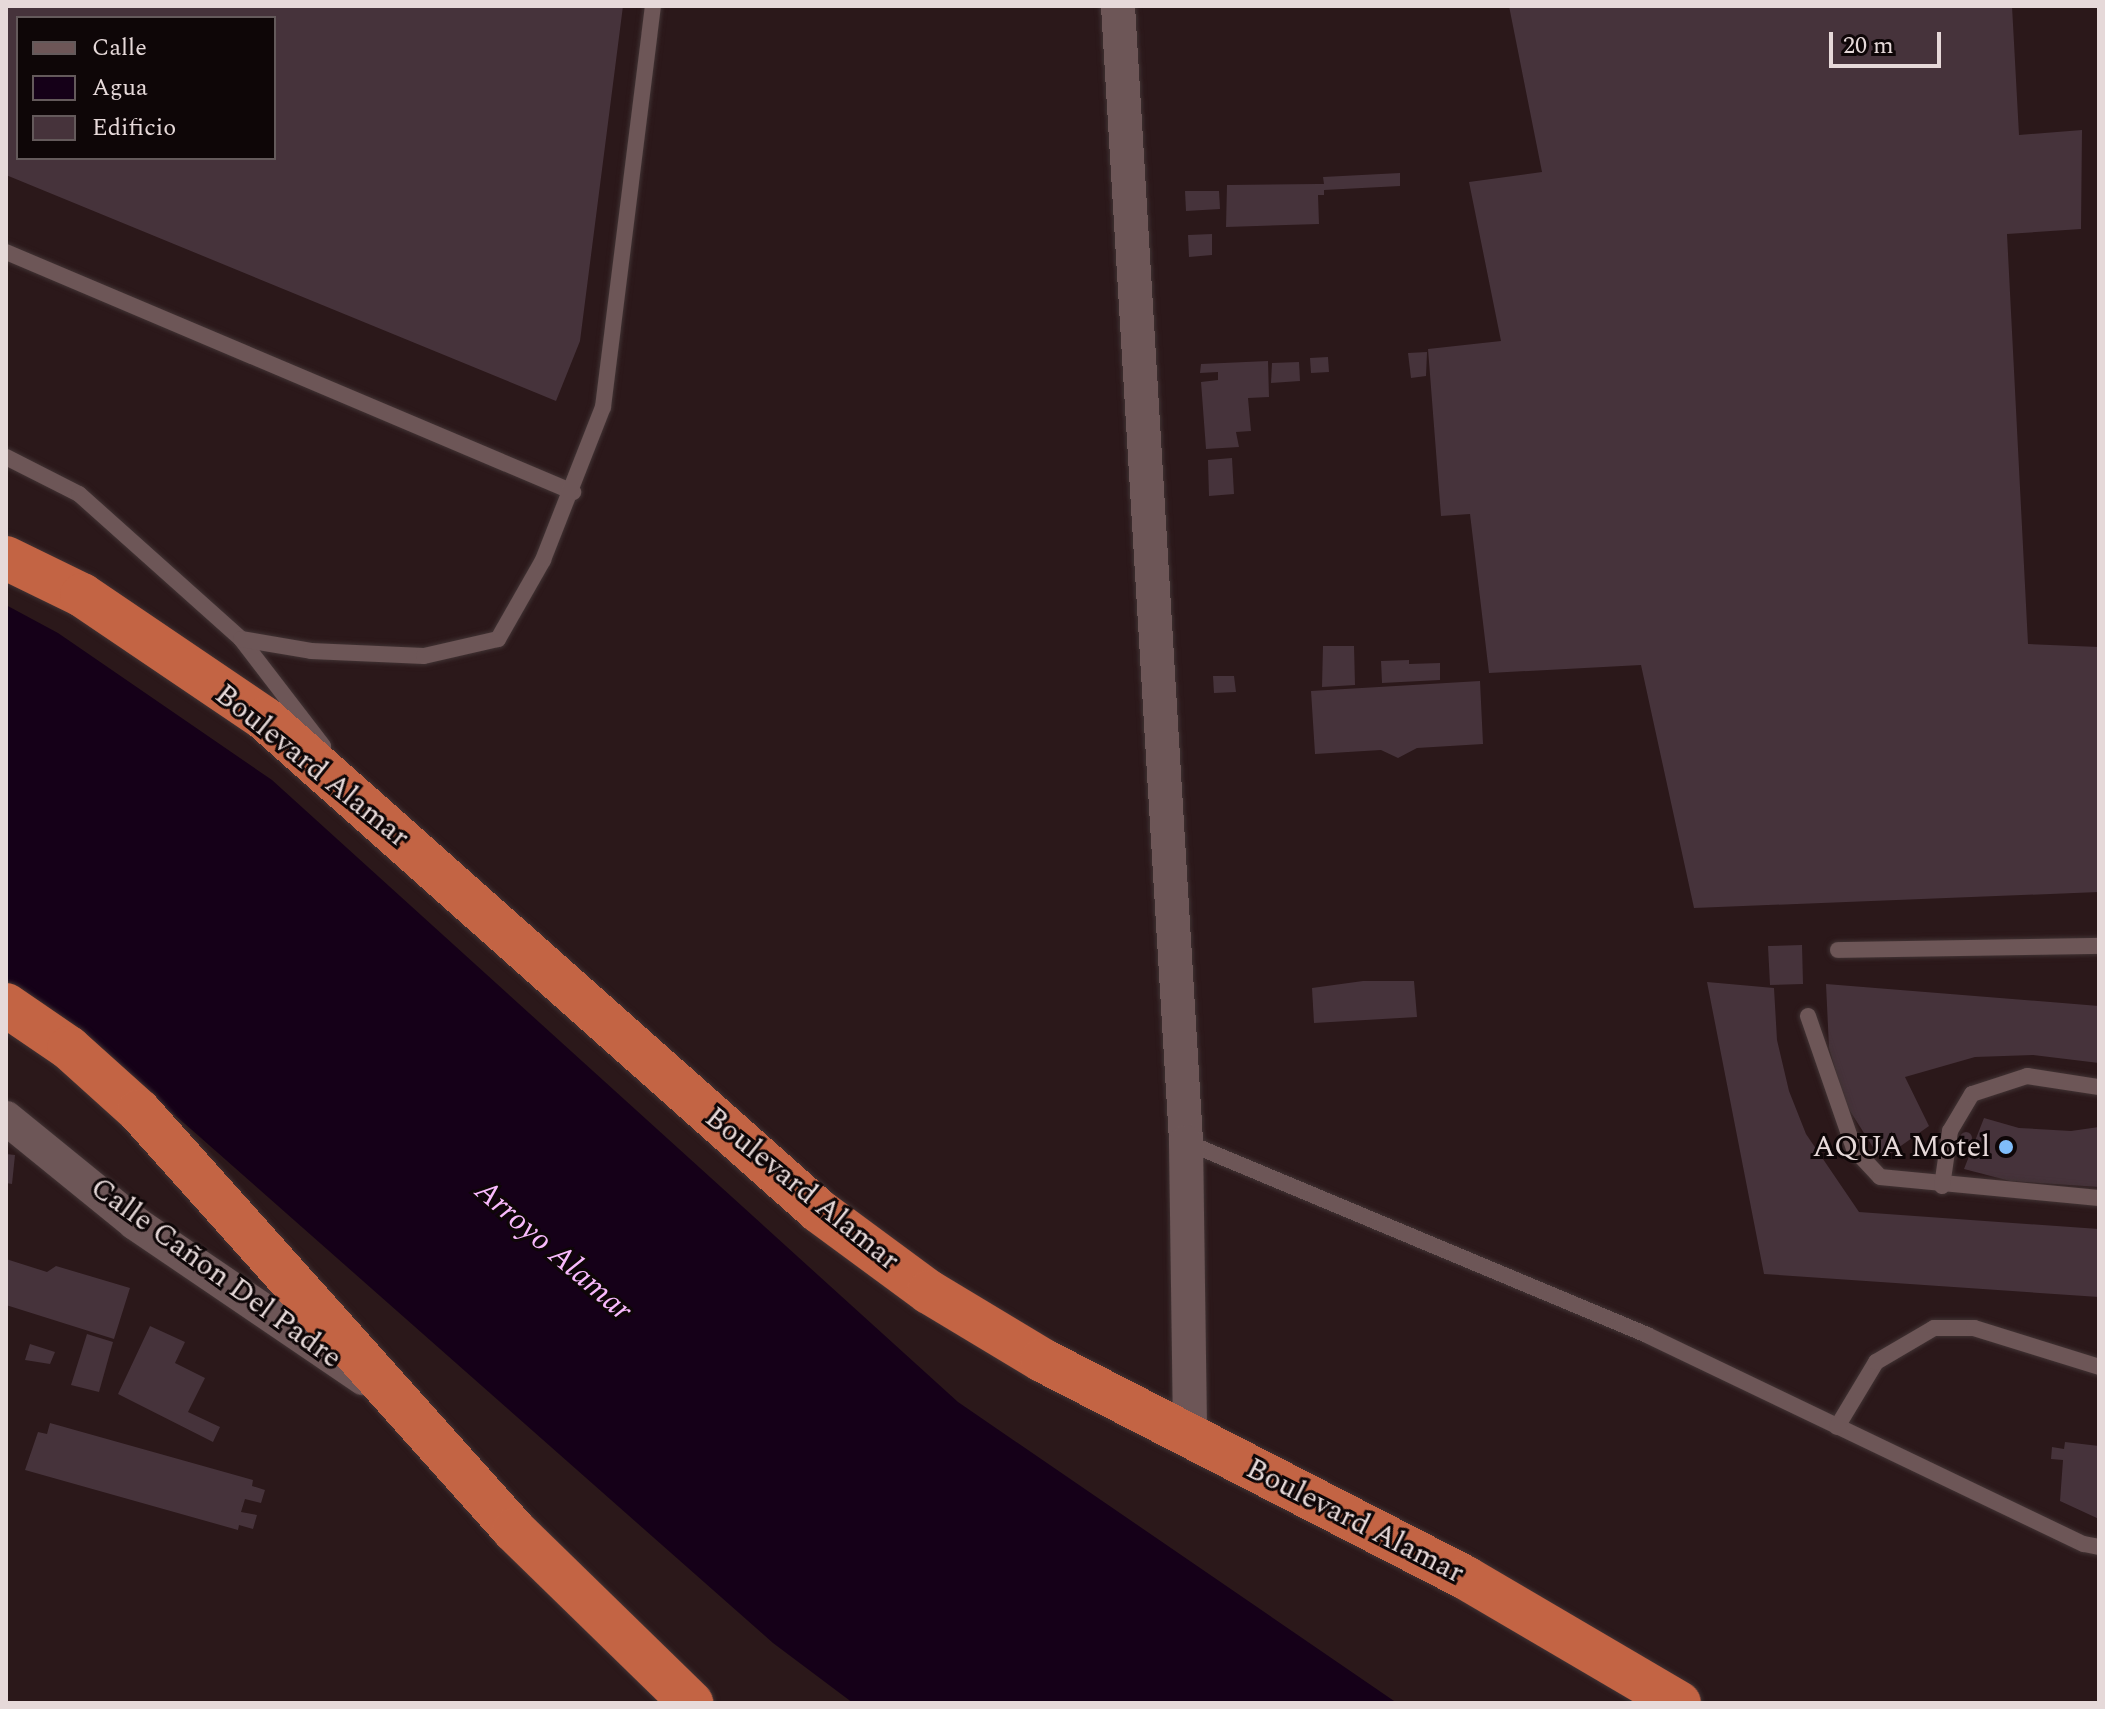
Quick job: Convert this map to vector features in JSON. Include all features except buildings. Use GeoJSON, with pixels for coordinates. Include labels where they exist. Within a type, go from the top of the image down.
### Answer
{"type":"FeatureCollection","features":[{"type":"Feature","properties":{"kind":"highway","name":"Boulevard Alamar"},"geometry":{"type":"LineString","coordinates":[[6,558],[82,595],[265,719],[819,1211],[929,1292],[1004,1337],[1466,1578],[1679,1703]]}},
{"type":"Feature","properties":{"kind":"highway"},"geometry":{"type":"LineString","coordinates":[[6,1005],[69,1048],[139,1111],[390,1396],[514,1530],[691,1703]]}},
{"type":"Feature","properties":{"kind":"street"},"geometry":{"type":"LineString","coordinates":[[1118,6],[1186,1142],[1190,1434]]}},
{"type":"Feature","properties":{"kind":"street","name":"Calle Cañon Del Padre"},"geometry":{"type":"LineString","coordinates":[[6,1118],[135,1223],[390,1396]]}},
{"type":"Feature","properties":{"kind":"lane"},"geometry":{"type":"LineString","coordinates":[[241,639],[311,651],[424,656],[498,639],[573,492],[603,407],[653,6]]}},
{"type":"Feature","properties":{"kind":"lane"},"geometry":{"type":"LineString","coordinates":[[6,252],[573,492]]}},
{"type":"Feature","properties":{"kind":"lane"},"geometry":{"type":"LineString","coordinates":[[6,457],[79,494],[241,639],[377,818]]}},
{"type":"Feature","properties":{"kind":"lane"},"geometry":{"type":"LineString","coordinates":[[1838,950],[2099,946]]}},
{"type":"Feature","properties":{"kind":"lane"},"geometry":{"type":"LineString","coordinates":[[1808,1016],[1854,1149],[1880,1177],[1942,1186],[2099,1198]]}},
{"type":"Feature","properties":{"kind":"lane"},"geometry":{"type":"LineString","coordinates":[[1942,1186],[1950,1131],[1972,1094],[2027,1076],[2099,1087]]}},
{"type":"Feature","properties":{"kind":"lane"},"geometry":{"type":"LineString","coordinates":[[1186,1142],[1647,1335],[2084,1544],[2099,1547]]}},
{"type":"Feature","properties":{"kind":"lane"},"geometry":{"type":"LineString","coordinates":[[1837,1427],[1876,1362],[1934,1328],[1974,1328],[2099,1367]]}},
{"type":"Feature","properties":{"kind":"water","name":"Arroyo Alamar"},"geometry":{"type":"Polygon","coordinates":[[[6,605],[58,633],[272,780],[958,1402],[1397,1703],[853,1703],[773,1643],[192,1130],[46,1005],[6,980],[6,605]]]}},
{"type":"Feature","properties":{"kind":"place","name":"AQUA Motel"},"geometry":{"type":"Point","coordinates":[2006,1147]}}]}
